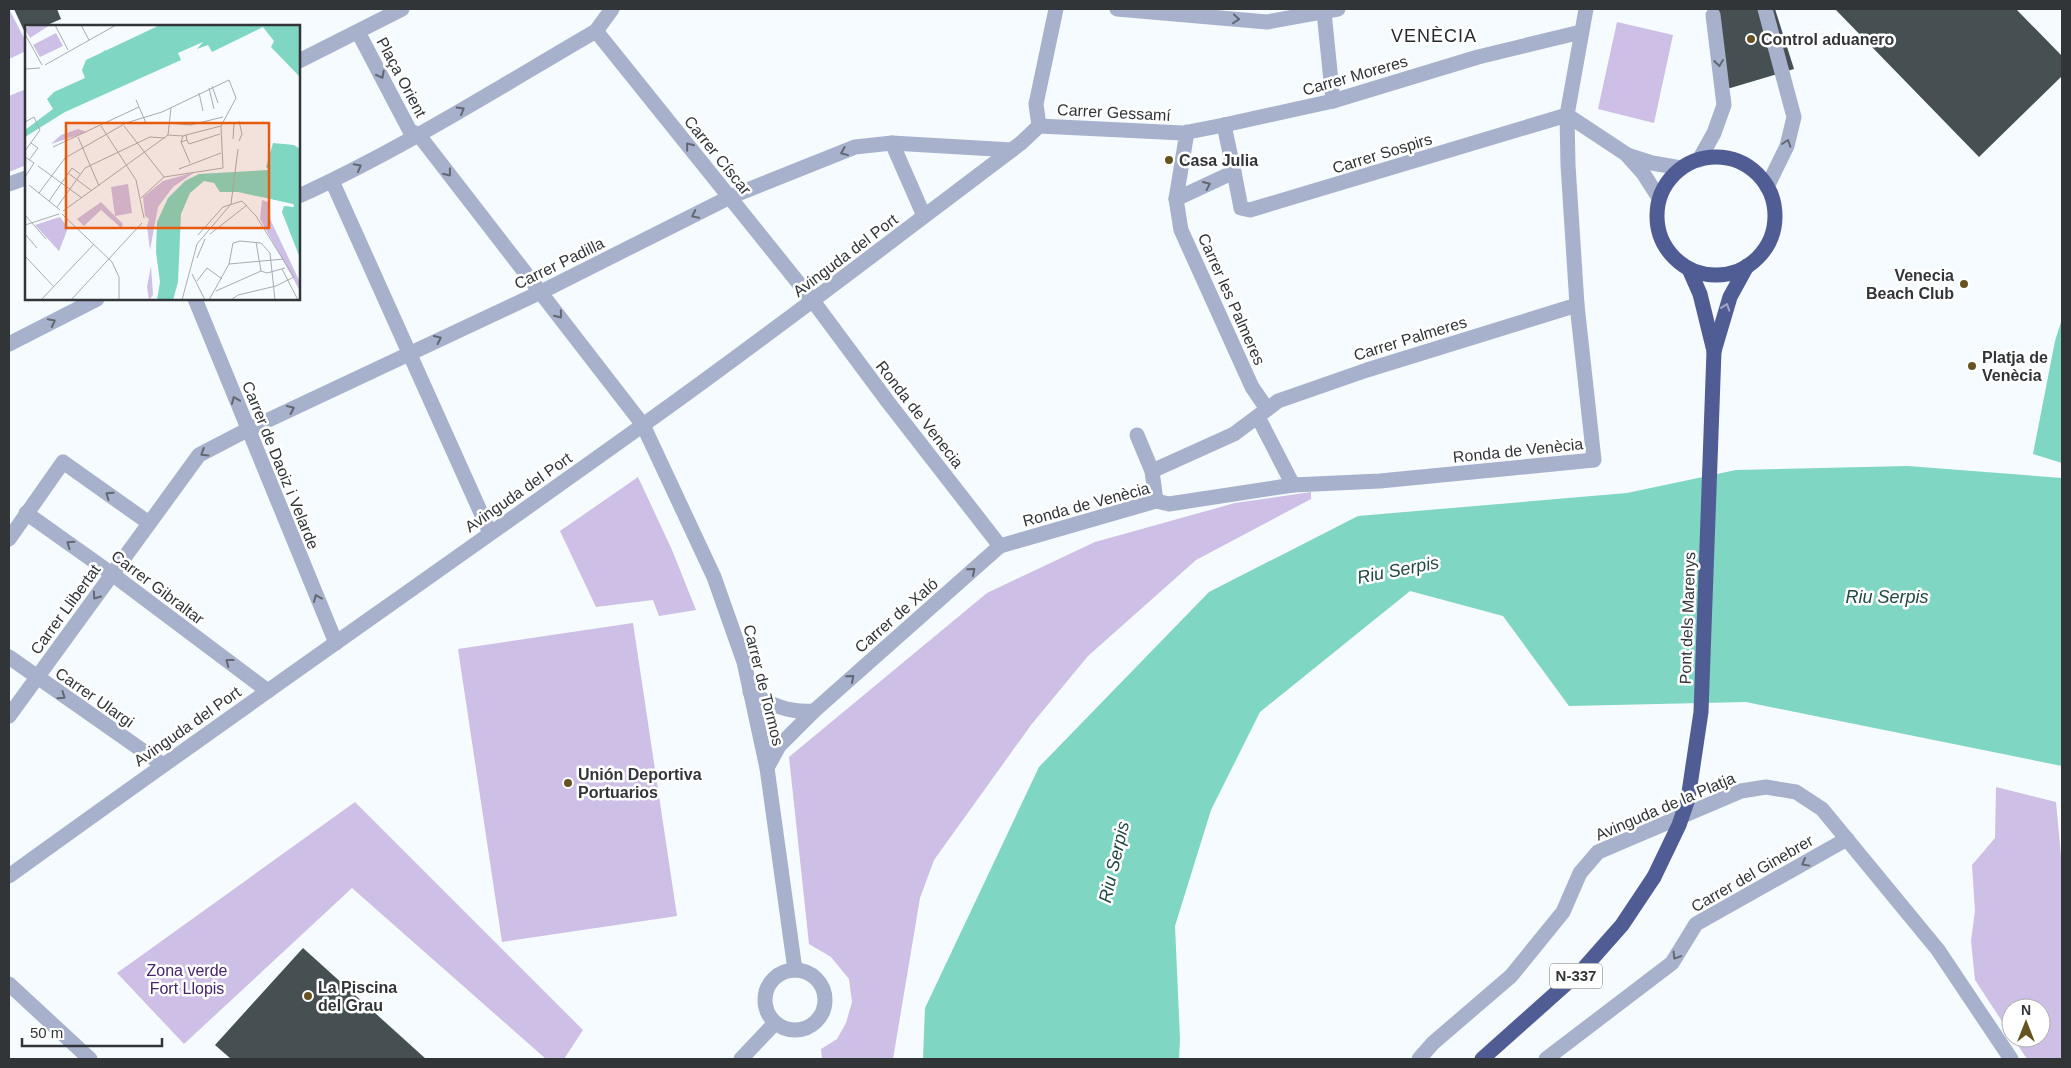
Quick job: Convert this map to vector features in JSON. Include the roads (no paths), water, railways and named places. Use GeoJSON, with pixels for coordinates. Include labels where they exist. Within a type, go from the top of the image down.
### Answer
{"type":"FeatureCollection","features":[{"type":"Feature","properties":{"kind":"highway"},"geometry":{"type":"LineString","coordinates":[[1714,351],[1730,297],[1748,266],[1767,246],[1772,233],[1774,208],[1767,187],[1754,172],[1737,162],[1718,158],[1699,160],[1681,168],[1668,181],[1660,198],[1657,221],[1661,239],[1670,254],[1689,269],[1709,275],[1729,274],[1748,266]]}},
{"type":"Feature","properties":{"kind":"highway"},"geometry":{"type":"LineString","coordinates":[[1689,269],[1700,294],[1714,351]]}},
{"type":"Feature","properties":{"kind":"highway","name":"Pont dels Marenys"},"geometry":{"type":"LineString","coordinates":[[1482,1059],[1584,968],[1622,925],[1654,877],[1679,825],[1688,799],[1701,712],[1714,351]]}},
{"type":"Feature","properties":{"kind":"street"},"geometry":{"type":"LineString","coordinates":[[300,61],[402,9]]}},
{"type":"Feature","properties":{"kind":"street"},"geometry":{"type":"LineString","coordinates":[[300,196],[418,134],[596,31],[612,9]]}},
{"type":"Feature","properties":{"kind":"street"},"geometry":{"type":"LineString","coordinates":[[1039,126],[1036,104],[1056,9]]}},
{"type":"Feature","properties":{"kind":"street"},"geometry":{"type":"LineString","coordinates":[[1117,9],[1215,13],[1267,22],[1331,10],[1333,101]]}},
{"type":"Feature","properties":{"kind":"street","name":"Ronda de Venècia"},"geometry":{"type":"LineString","coordinates":[[1000,546],[1156,501],[1169,504],[1293,485],[1380,480],[1594,460],[1577,305],[1568,165],[1567,115],[1586,9]]}},
{"type":"Feature","properties":{"kind":"street"},"geometry":{"type":"LineString","coordinates":[[1764,9],[1794,117],[1787,146],[1767,187]]}},
{"type":"Feature","properties":{"kind":"street"},"geometry":{"type":"LineString","coordinates":[[1699,160],[1714,133],[1724,105],[1713,15]]}},
{"type":"Feature","properties":{"kind":"street","name":"Carrer Císcar"},"geometry":{"type":"LineString","coordinates":[[596,31],[813,301]]}},
{"type":"Feature","properties":{"kind":"street","name":"Plaça Orient"},"geometry":{"type":"LineString","coordinates":[[358,32],[410,131],[418,134],[541,292]]}},
{"type":"Feature","properties":{"kind":"street","name":"Carrer Moreres"},"geometry":{"type":"LineString","coordinates":[[1187,132],[1333,101],[1478,57],[1582,32]]}},
{"type":"Feature","properties":{"kind":"street"},"geometry":{"type":"LineString","coordinates":[[1567,115],[1626,154],[1652,163],[1681,168]]}},
{"type":"Feature","properties":{"kind":"street","name":"Carrer Sospirs"},"geometry":{"type":"LineString","coordinates":[[1234,172],[1242,208],[1250,210],[1567,115]]}},
{"type":"Feature","properties":{"kind":"street"},"geometry":{"type":"LineString","coordinates":[[1176,199],[1234,172],[1224,125]]}},
{"type":"Feature","properties":{"kind":"street","name":"Carrer Gessamí"},"geometry":{"type":"LineString","coordinates":[[1039,126],[1187,132]]}},
{"type":"Feature","properties":{"kind":"street","name":"Avinguda del Port"},"geometry":{"type":"LineString","coordinates":[[9,876],[162,765],[643,425],[813,301],[1012,150],[1039,126]]}},
{"type":"Feature","properties":{"kind":"street","name":"Carrer les Palmeres"},"geometry":{"type":"LineString","coordinates":[[1187,132],[1176,199],[1181,230],[1252,387],[1293,485]]}},
{"type":"Feature","properties":{"kind":"street"},"geometry":{"type":"LineString","coordinates":[[892,143],[924,216]]}},
{"type":"Feature","properties":{"kind":"street","name":"Carrer Padilla"},"geometry":{"type":"LineString","coordinates":[[247,430],[541,292],[730,197],[855,147],[892,143],[1012,150]]}},
{"type":"Feature","properties":{"kind":"street"},"geometry":{"type":"LineString","coordinates":[[1626,154],[1643,173],[1660,198]]}},
{"type":"Feature","properties":{"kind":"street"},"geometry":{"type":"LineString","coordinates":[[9,184],[25,178]]}},
{"type":"Feature","properties":{"kind":"street"},"geometry":{"type":"LineString","coordinates":[[332,180],[490,533]]}},
{"type":"Feature","properties":{"kind":"street","name":"Carrer de Tormos"},"geometry":{"type":"LineString","coordinates":[[541,292],[643,425],[714,577],[744,662],[767,768],[795,970]]}},
{"type":"Feature","properties":{"kind":"street"},"geometry":{"type":"LineString","coordinates":[[9,344],[95,300]]}},
{"type":"Feature","properties":{"kind":"street","name":"Carrer de Daoiz i Velarde"},"geometry":{"type":"LineString","coordinates":[[195,300],[247,430],[336,643]]}},
{"type":"Feature","properties":{"kind":"street","name":"Ronda de Venecia"},"geometry":{"type":"LineString","coordinates":[[813,301],[888,402],[1000,546]]}},
{"type":"Feature","properties":{"kind":"street","name":"Carrer Palmeres"},"geometry":{"type":"LineString","coordinates":[[1152,471],[1234,434],[1278,401],[1367,370],[1577,305]]}},
{"type":"Feature","properties":{"kind":"street","name":"Carrer Llibertat"},"geometry":{"type":"LineString","coordinates":[[9,716],[199,455],[247,430]]}},
{"type":"Feature","properties":{"kind":"street"},"geometry":{"type":"LineString","coordinates":[[1137,435],[1152,471],[1156,501]]}},
{"type":"Feature","properties":{"kind":"street"},"geometry":{"type":"LineString","coordinates":[[9,539],[63,462],[149,523]]}},
{"type":"Feature","properties":{"kind":"street","name":"Carrer Gibraltar"},"geometry":{"type":"LineString","coordinates":[[26,514],[112,574],[268,691]]}},
{"type":"Feature","properties":{"kind":"street","name":"Carrer de Xaló"},"geometry":{"type":"LineString","coordinates":[[767,768],[779,746],[814,711],[1000,546]]}},
{"type":"Feature","properties":{"kind":"street","name":"Carrer Ulargi"},"geometry":{"type":"LineString","coordinates":[[9,656],[36,678],[162,765]]}},
{"type":"Feature","properties":{"kind":"street"},"geometry":{"type":"LineString","coordinates":[[750,692],[783,709],[801,712],[814,711]]}},
{"type":"Feature","properties":{"kind":"street","name":"Avinguda de la Platja"},"geometry":{"type":"LineString","coordinates":[[1419,1059],[1433,1043],[1511,976],[1563,912],[1580,873],[1598,852],[1741,791],[1766,787],[1796,792],[1822,809],[1938,950],[2011,1059]]}},
{"type":"Feature","properties":{"kind":"street","name":"Carrer del Ginebrer"},"geometry":{"type":"LineString","coordinates":[[1546,1059],[1672,963],[1696,924],[1847,840]]}},
{"type":"Feature","properties":{"kind":"street"},"geometry":{"type":"LineString","coordinates":[[795,970],[814,976],[825,992],[826,1002],[819,1020],[802,1030],[793,1031],[775,1023],[767,1011],[765,997],[766,990],[775,978],[788,971],[795,970]]}},
{"type":"Feature","properties":{"kind":"street"},"geometry":{"type":"LineString","coordinates":[[9,984],[90,1059]]}},
{"type":"Feature","properties":{"kind":"street"},"geometry":{"type":"LineString","coordinates":[[741,1059],[775,1023]]}},
{"type":"Feature","properties":{"kind":"water"},"geometry":{"type":"Polygon","coordinates":[[[2062,319],[2062,463],[2033,454],[2055,341],[2062,319]]]}},
{"type":"Feature","properties":{"kind":"water","name":"Riu Serpis"},"geometry":{"type":"Polygon","coordinates":[[[1908,466],[2062,478],[2062,766],[1746,702],[1569,706],[1503,616],[1410,591],[1260,712],[1211,810],[1175,926],[1180,1039],[1179,1059],[923,1059],[925,1008],[1039,767],[1209,592],[1358,516],[1627,493],[1736,470],[1908,466]]]}},
{"type":"Feature","properties":{"kind":"place","name":"Control aduanero"},"geometry":{"type":"Point","coordinates":[1751,39]}},
{"type":"Feature","properties":{"kind":"place","name":"Casa Julia"},"geometry":{"type":"Point","coordinates":[1169,160]}},
{"type":"Feature","properties":{"kind":"place","name":"Venecia Beach Club"},"geometry":{"type":"Point","coordinates":[1964,284]}},
{"type":"Feature","properties":{"kind":"place","name":"Platja de Venècia"},"geometry":{"type":"Point","coordinates":[1972,366]}},
{"type":"Feature","properties":{"kind":"place","name":"Unión Deportiva Portuarios"},"geometry":{"type":"Point","coordinates":[568,783]}},
{"type":"Feature","properties":{"kind":"place","name":"La Piscina del Grau"},"geometry":{"type":"Point","coordinates":[308,996]}},
{"type":"Feature","properties":{"kind":"district","name":"VENÈCIA"},"geometry":{"type":"Point","coordinates":[1434,36]}},
{"type":"Feature","properties":{"kind":"park label","name":"Zona verde Fort Llopis"},"geometry":{"type":"Point","coordinates":[187,979]}}]}
